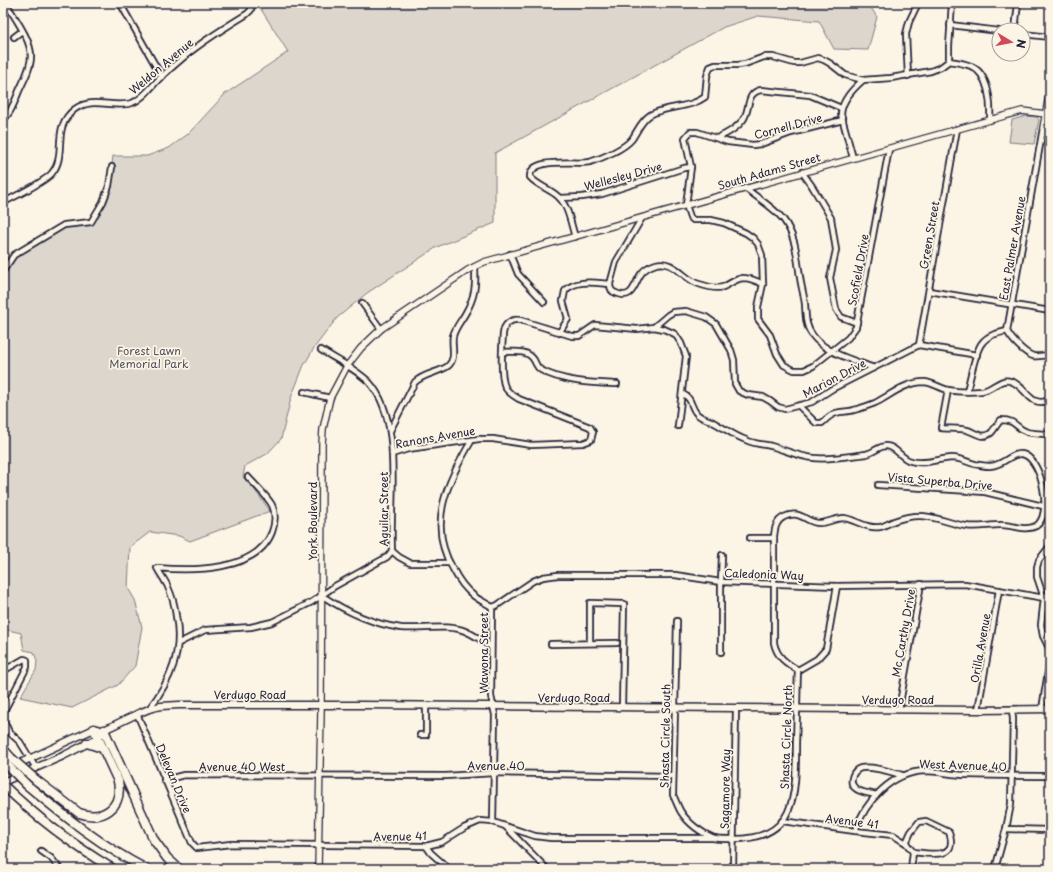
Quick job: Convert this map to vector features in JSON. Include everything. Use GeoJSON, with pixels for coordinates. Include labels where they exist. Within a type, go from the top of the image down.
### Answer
{"type":"FeatureCollection","features":[{"type":"Feature","properties":{"kind":"highway"},"geometry":{"type":"LineString","coordinates":[[3,749],[36,780],[79,813],[100,816],[106,813],[115,803],[118,796],[119,787],[118,781],[94,729]]}},
{"type":"Feature","properties":{"kind":"highway"},"geometry":{"type":"LineString","coordinates":[[104,730],[154,840],[167,858],[179,869]]}},
{"type":"Feature","properties":{"kind":"highway"},"geometry":{"type":"LineString","coordinates":[[87,743],[102,748]]}},
{"type":"Feature","properties":{"kind":"highway"},"geometry":{"type":"LineString","coordinates":[[3,761],[27,785],[62,815],[84,831],[146,869]]}},
{"type":"Feature","properties":{"kind":"highway"},"geometry":{"type":"LineString","coordinates":[[3,784],[13,795],[56,831],[92,857],[113,869]]}},
{"type":"Feature","properties":{"kind":"main road","name":"Verdugo Road"},"geometry":{"type":"LineString","coordinates":[[3,784],[98,738],[104,730],[137,714],[161,706],[321,704],[493,707],[978,710],[1050,709]]}},
{"type":"Feature","properties":{"kind":"main road"},"geometry":{"type":"LineString","coordinates":[[3,771],[94,729],[104,730]]}},
{"type":"Feature","properties":{"kind":"street"},"geometry":{"type":"LineString","coordinates":[[3,120],[9,113],[26,76],[31,56],[29,46],[22,31],[6,3]]}},
{"type":"Feature","properties":{"kind":"street"},"geometry":{"type":"LineString","coordinates":[[120,3],[162,76]]}},
{"type":"Feature","properties":{"kind":"street","name":"Weldon Avenue"},"geometry":{"type":"LineString","coordinates":[[3,203],[52,173],[59,156],[62,125],[68,115],[77,108],[87,104],[100,102],[120,104],[131,103],[140,98],[162,76],[194,49],[247,14],[251,10],[252,3]]}},
{"type":"Feature","properties":{"kind":"street"},"geometry":{"type":"LineString","coordinates":[[908,76],[906,34],[909,22],[918,3]]}},
{"type":"Feature","properties":{"kind":"street"},"geometry":{"type":"LineString","coordinates":[[949,61],[952,3]]}},
{"type":"Feature","properties":{"kind":"street"},"geometry":{"type":"LineString","coordinates":[[1016,22],[1018,3]]}},
{"type":"Feature","properties":{"kind":"street"},"geometry":{"type":"LineString","coordinates":[[950,25],[991,30]]}},
{"type":"Feature","properties":{"kind":"street"},"geometry":{"type":"LineString","coordinates":[[14,37],[22,31]]}},
{"type":"Feature","properties":{"kind":"street"},"geometry":{"type":"LineString","coordinates":[[1031,35],[1050,37]]}},
{"type":"Feature","properties":{"kind":"street"},"geometry":{"type":"LineString","coordinates":[[575,236],[568,212],[560,198],[534,182],[530,178],[531,172],[536,167],[545,163],[589,162],[621,149],[632,139],[644,119],[651,114],[686,105],[705,97],[708,71],[710,67],[715,65],[738,65],[764,57],[773,56],[794,63],[800,63],[818,58],[824,60],[845,75],[863,80],[908,76],[936,69],[949,61],[962,63],[972,66],[982,78],[987,88],[990,103],[990,120]]}},
{"type":"Feature","properties":{"kind":"street"},"geometry":{"type":"LineString","coordinates":[[853,158],[842,120],[841,108],[846,98],[863,80]]}},
{"type":"Feature","properties":{"kind":"street"},"geometry":{"type":"LineString","coordinates":[[717,138],[726,134],[740,124],[747,114],[750,98],[756,91],[761,90],[810,95],[841,108]]}},
{"type":"Feature","properties":{"kind":"street","name":"East Palmer Avenue"},"geometry":{"type":"LineString","coordinates":[[1007,331],[1050,90]]}},
{"type":"Feature","properties":{"kind":"street","name":"South Adams Street"},"geometry":{"type":"LineString","coordinates":[[498,258],[1024,111],[1046,114]]}},
{"type":"Feature","properties":{"kind":"street","name":"Cornell Drive"},"geometry":{"type":"LineString","coordinates":[[691,167],[685,138],[690,132],[697,132],[728,142],[753,145],[761,144],[797,131],[842,120]]}},
{"type":"Feature","properties":{"kind":"street"},"geometry":{"type":"LineString","coordinates":[[1043,128],[1050,141]]}},
{"type":"Feature","properties":{"kind":"street","name":"Green Street"},"geometry":{"type":"LineString","coordinates":[[919,345],[957,129]]}},
{"type":"Feature","properties":{"kind":"street","name":"Scofield Drive"},"geometry":{"type":"LineString","coordinates":[[763,284],[758,322],[770,336],[777,354],[784,365],[794,370],[804,370],[818,363],[848,338],[853,332],[857,323],[889,149]]}},
{"type":"Feature","properties":{"kind":"street"},"geometry":{"type":"LineString","coordinates":[[3,271],[14,255],[64,225],[91,222],[105,197],[109,186],[112,167]]}},
{"type":"Feature","properties":{"kind":"street"},"geometry":{"type":"LineString","coordinates":[[642,218],[616,262],[610,284],[610,288],[614,293],[622,296],[628,295],[636,286],[641,274],[649,266],[658,263],[676,268],[698,284],[722,287],[736,280],[746,278],[763,284],[762,255],[760,248],[753,238],[746,233],[718,221],[693,220],[690,217],[686,205],[691,167]]}},
{"type":"Feature","properties":{"kind":"street","name":"Wellesley Drive"},"geometry":{"type":"LineString","coordinates":[[560,198],[602,194],[691,167]]}},
{"type":"Feature","properties":{"kind":"street"},"geometry":{"type":"LineString","coordinates":[[802,172],[831,218],[836,250],[830,278],[836,309],[841,317],[857,323]]}},
{"type":"Feature","properties":{"kind":"street"},"geometry":{"type":"LineString","coordinates":[[745,188],[774,210],[783,220],[796,246],[807,325],[814,336],[832,351],[874,368]]}},
{"type":"Feature","properties":{"kind":"street"},"geometry":{"type":"LineString","coordinates":[[510,254],[512,263],[518,274],[544,302]]}},
{"type":"Feature","properties":{"kind":"street","name":"York Boulevard"},"geometry":{"type":"LineString","coordinates":[[318,869],[321,704],[322,444],[330,398],[347,366],[360,348],[381,329],[475,267],[484,262],[498,258]]}},
{"type":"Feature","properties":{"kind":"street"},"geometry":{"type":"LineString","coordinates":[[390,431],[415,382],[420,377],[444,368],[449,365],[452,360],[453,337],[455,331],[474,296],[475,267]]}},
{"type":"Feature","properties":{"kind":"street"},"geometry":{"type":"LineString","coordinates":[[560,333],[568,319],[563,301],[565,291],[568,288],[579,284],[610,284]]}},
{"type":"Feature","properties":{"kind":"street"},"geometry":{"type":"LineString","coordinates":[[929,291],[1050,311]]}},
{"type":"Feature","properties":{"kind":"street"},"geometry":{"type":"LineString","coordinates":[[362,303],[381,329]]}},
{"type":"Feature","properties":{"kind":"street","name":"Marion Drive"},"geometry":{"type":"LineString","coordinates":[[654,327],[673,312],[686,311],[706,317],[716,324],[731,350],[734,360],[735,384],[739,391],[748,395],[763,397],[778,407],[785,409],[812,402],[832,389],[919,345]]}},
{"type":"Feature","properties":{"kind":"street"},"geometry":{"type":"LineString","coordinates":[[617,384],[587,383],[556,376],[540,369],[528,355],[521,352],[502,352],[504,328],[507,323],[514,320],[520,320],[560,333],[579,336],[595,325],[637,329],[654,327],[664,329],[675,334],[681,343],[686,356],[678,426]]}},
{"type":"Feature","properties":{"kind":"street"},"geometry":{"type":"LineString","coordinates":[[967,391],[972,369],[981,344],[989,337],[1007,331],[1009,335],[1032,355],[1050,355]]}},
{"type":"Feature","properties":{"kind":"street"},"geometry":{"type":"LineString","coordinates":[[919,345],[977,355]]}},
{"type":"Feature","properties":{"kind":"street","name":"Ranons Avenue"},"geometry":{"type":"LineString","coordinates":[[321,350],[368,381],[378,394],[390,431],[392,454],[408,449],[472,440],[494,439],[531,445],[583,443],[591,440],[593,432],[590,427],[512,395],[505,388],[502,352]]}},
{"type":"Feature","properties":{"kind":"street"},"geometry":{"type":"LineString","coordinates":[[799,406],[816,423],[822,423],[829,416],[838,412],[852,411],[875,403],[902,387],[914,383],[928,383],[948,390],[985,391],[1002,381],[1009,380],[1020,386],[1028,397],[1033,400],[1043,403],[1050,400]]}},
{"type":"Feature","properties":{"kind":"street"},"geometry":{"type":"LineString","coordinates":[[948,390],[941,428],[968,430],[976,435],[984,436],[991,433],[1001,420],[1009,420],[1023,431],[1050,435]]}},
{"type":"Feature","properties":{"kind":"street"},"geometry":{"type":"LineString","coordinates":[[304,392],[330,398]]}},
{"type":"Feature","properties":{"kind":"street"},"geometry":{"type":"LineString","coordinates":[[682,394],[687,396],[691,401],[693,410],[702,418],[711,420],[744,440],[813,458],[869,454],[884,446],[890,446],[909,461],[929,462],[958,458],[967,460],[974,464],[990,467],[1013,455],[1021,454],[1028,456],[1038,470],[1045,487],[1048,499],[1047,507]]}},
{"type":"Feature","properties":{"kind":"street","name":"Wawona Street"},"geometry":{"type":"LineString","coordinates":[[472,440],[460,459],[450,482],[441,511],[440,530],[444,552],[449,563],[466,589],[473,596],[492,607],[491,696],[495,715],[493,822]]}},
{"type":"Feature","properties":{"kind":"street","name":"Aguilar Street"},"geometry":{"type":"LineString","coordinates":[[392,454],[392,551],[410,563],[449,563]]}},
{"type":"Feature","properties":{"kind":"street"},"geometry":{"type":"LineString","coordinates":[[149,709],[170,676],[175,664],[179,643],[178,623],[174,603],[168,587],[157,568],[191,570],[230,565],[258,552],[266,544],[274,527],[275,520],[272,506],[248,477]]}},
{"type":"Feature","properties":{"kind":"street","name":"Vista Superba Drive"},"geometry":{"type":"LineString","coordinates":[[878,485],[985,492],[1047,507]]}},
{"type":"Feature","properties":{"kind":"street","name":"Shasta Circle North"},"geometry":{"type":"LineString","coordinates":[[734,839],[755,837],[770,832],[782,821],[791,806],[796,783],[798,670],[782,659],[776,651],[774,643],[774,538],[775,526],[778,521],[784,517],[794,515],[802,516],[816,523],[845,518],[872,527],[882,526],[909,517],[921,516],[937,518],[953,524],[967,526],[979,527],[1002,524],[1024,529],[1035,527],[1041,523],[1047,507]]}},
{"type":"Feature","properties":{"kind":"street"},"geometry":{"type":"LineString","coordinates":[[750,538],[774,538]]}},
{"type":"Feature","properties":{"kind":"street"},"geometry":{"type":"LineString","coordinates":[[1042,709],[1050,660],[1050,650],[1043,636],[1041,625],[1044,598],[1037,577],[1037,568],[1039,560],[1050,546]]}},
{"type":"Feature","properties":{"kind":"street"},"geometry":{"type":"LineString","coordinates":[[179,643],[206,630],[251,627],[272,622],[312,602],[335,586],[387,557],[392,551]]}},
{"type":"Feature","properties":{"kind":"street"},"geometry":{"type":"LineString","coordinates":[[721,652],[722,555]]}},
{"type":"Feature","properties":{"kind":"street","name":"Caledonia Way"},"geometry":{"type":"LineString","coordinates":[[492,607],[496,606],[543,576],[603,574],[674,575],[721,582],[837,586],[965,584],[1044,598]]}},
{"type":"Feature","properties":{"kind":"street","name":"Mc Carthy Drive"},"geometry":{"type":"LineString","coordinates":[[899,709],[921,584]]}},
{"type":"Feature","properties":{"kind":"street"},"geometry":{"type":"LineString","coordinates":[[798,670],[817,659],[826,649],[837,586]]}},
{"type":"Feature","properties":{"kind":"street","name":"Orilla Avenue"},"geometry":{"type":"LineString","coordinates":[[978,710],[999,590]]}},
{"type":"Feature","properties":{"kind":"street"},"geometry":{"type":"LineString","coordinates":[[1044,598],[1050,592]]}},
{"type":"Feature","properties":{"kind":"street"},"geometry":{"type":"LineString","coordinates":[[322,595],[364,619],[399,628],[453,628],[464,630],[475,635],[491,647]]}},
{"type":"Feature","properties":{"kind":"street"},"geometry":{"type":"LineString","coordinates":[[590,644],[590,603],[624,604],[622,707]]}},
{"type":"Feature","properties":{"kind":"street","name":"Shasta Circle South"},"geometry":{"type":"LineString","coordinates":[[677,621],[673,795],[681,812],[696,828],[715,838],[734,839]]}},
{"type":"Feature","properties":{"kind":"street"},"geometry":{"type":"LineString","coordinates":[[551,644],[617,643]]}},
{"type":"Feature","properties":{"kind":"street"},"geometry":{"type":"LineString","coordinates":[[3,671],[21,660],[27,660],[27,667],[4,710],[4,721],[9,732],[20,742],[36,768]]}},
{"type":"Feature","properties":{"kind":"street"},"geometry":{"type":"LineString","coordinates":[[420,735],[426,735],[426,705]]}},
{"type":"Feature","properties":{"kind":"street","name":"Sagamore Way"},"geometry":{"type":"LineString","coordinates":[[733,869],[736,708]]}},
{"type":"Feature","properties":{"kind":"street"},"geometry":{"type":"LineString","coordinates":[[995,869],[1006,830],[1011,804],[1013,776],[1012,710]]}},
{"type":"Feature","properties":{"kind":"street","name":"Delevan Drive"},"geometry":{"type":"LineString","coordinates":[[137,714],[164,780],[192,842],[197,848]]}},
{"type":"Feature","properties":{"kind":"street"},"geometry":{"type":"LineString","coordinates":[[876,795],[859,791],[854,788],[852,777],[860,768],[882,770],[902,775]]}},
{"type":"Feature","properties":{"kind":"street","name":"West Avenue 40"},"geometry":{"type":"LineString","coordinates":[[855,831],[863,814],[876,795],[902,775],[926,771],[967,775],[1050,776]]}},
{"type":"Feature","properties":{"kind":"street","name":"Avenue 40"},"geometry":{"type":"LineString","coordinates":[[320,776],[446,776],[493,773],[673,776]]}},
{"type":"Feature","properties":{"kind":"street","name":"Avenue 40 West"},"geometry":{"type":"LineString","coordinates":[[164,780],[184,775],[320,776]]}},
{"type":"Feature","properties":{"kind":"street","name":"Avenue 41"},"geometry":{"type":"LineString","coordinates":[[197,848],[231,844],[426,846],[442,842],[464,828],[480,821],[493,822],[535,836],[552,838],[715,838]]}},
{"type":"Feature","properties":{"kind":"street","name":"Avenue 41"},"geometry":{"type":"LineString","coordinates":[[782,821],[893,835],[906,843],[913,852]]}},
{"type":"Feature","properties":{"kind":"street"},"geometry":{"type":"LineString","coordinates":[[906,843],[911,832],[919,822],[926,821],[949,832],[951,839],[950,848],[946,852],[940,854],[913,852],[912,869]]}},
{"type":"Feature","properties":{"kind":"street"},"geometry":{"type":"LineString","coordinates":[[505,826],[547,869]]}},
{"type":"Feature","properties":{"kind":"street"},"geometry":{"type":"LineString","coordinates":[[1006,830],[1050,830]]}},
{"type":"Feature","properties":{"kind":"street"},"geometry":{"type":"LineString","coordinates":[[426,846],[431,853],[449,869]]}},
{"type":"Feature","properties":{"kind":"street"},"geometry":{"type":"LineString","coordinates":[[41,851],[51,858],[60,869]]}},
{"type":"Feature","properties":{"kind":"green space","name":"Forest Lawn Memorial Park"},"geometry":{"type":"Polygon","coordinates":[[[257,3],[868,3],[877,17],[868,50],[834,49],[819,21],[758,16],[724,27],[495,153],[495,223],[437,247],[367,293],[337,318],[314,348],[304,365],[291,398],[281,439],[267,454],[245,466],[243,477],[270,511],[190,541],[179,536],[150,532],[130,547],[128,588],[135,600],[142,627],[135,666],[118,685],[72,708],[20,697],[36,670],[37,661],[34,652],[24,650],[21,633],[4,629],[3,280],[15,256],[65,226],[79,226],[87,224],[96,215],[110,180],[113,156],[147,156],[169,148],[188,134],[225,94],[288,52],[257,3]]]}},
{"type":"Feature","properties":{"kind":"green space"},"geometry":{"type":"Polygon","coordinates":[[[1026,116],[1037,117],[1039,120],[1034,144],[1009,142],[1012,120],[1026,116]]]}}]}
